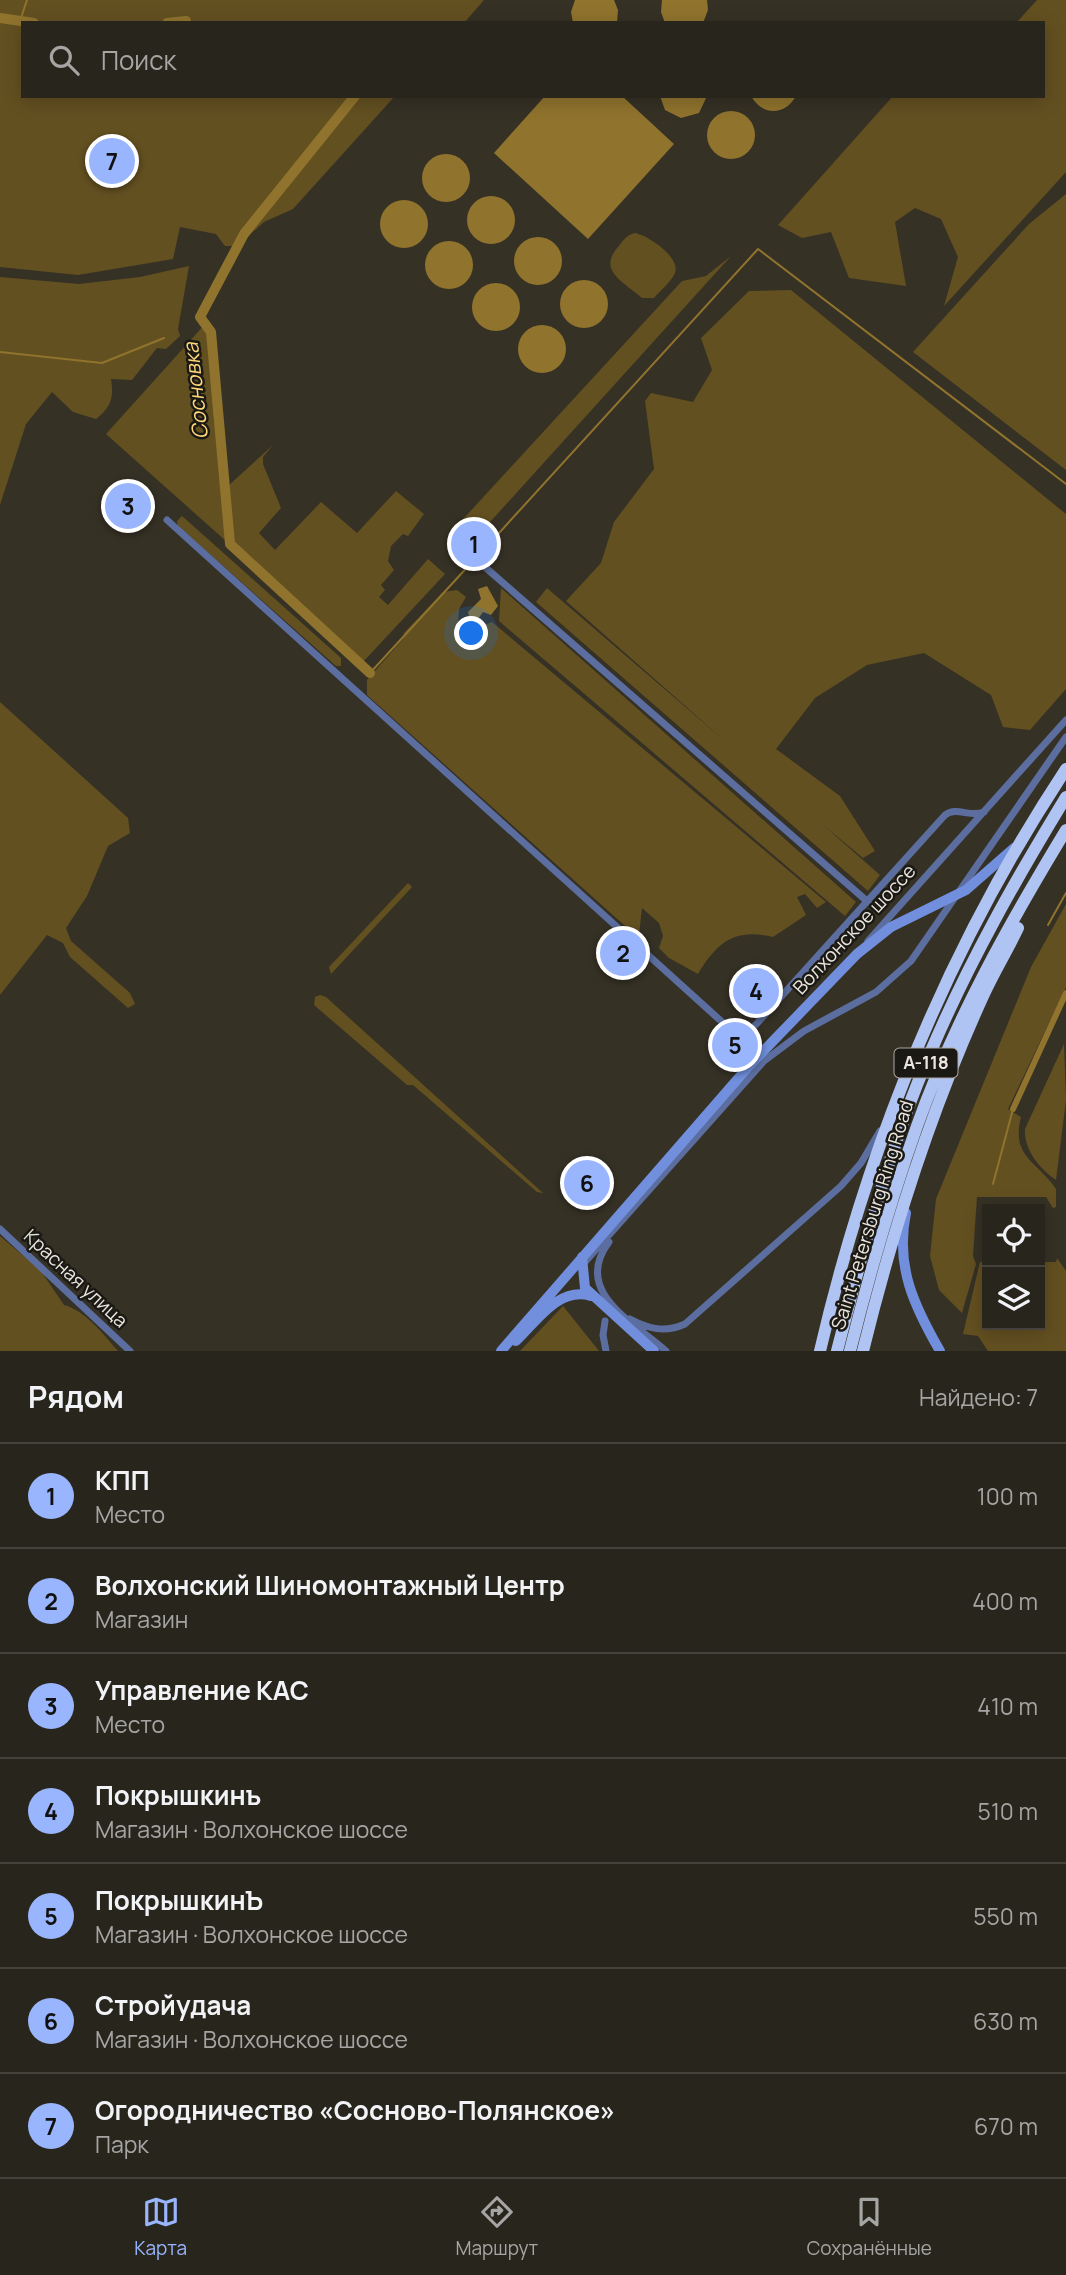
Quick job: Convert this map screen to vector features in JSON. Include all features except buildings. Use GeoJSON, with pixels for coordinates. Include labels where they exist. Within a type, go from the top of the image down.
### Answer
{"type":"FeatureCollection","features":[{"type":"Feature","properties":{"kind":"highway"},"geometry":{"type":"LineString","coordinates":[[820,1351],[850,1235],[892,1109],[954,970],[1026,834],[1066,769]]}},
{"type":"Feature","properties":{"kind":"highway","name":"Saint Petersburg Ring Road"},"geometry":{"type":"LineString","coordinates":[[837,1351],[877,1200],[930,1052],[994,920],[1066,797]]}},
{"type":"Feature","properties":{"kind":"highway","name":"Saint Petersburg Ring Road"},"geometry":{"type":"LineString","coordinates":[[850,1351],[879,1243],[918,1124],[989,965],[1066,830]]}},
{"type":"Feature","properties":{"kind":"highway"},"geometry":{"type":"LineString","coordinates":[[863,1351],[894,1230],[917,1163],[985,992],[1057,846]]}},
{"type":"Feature","properties":{"kind":"main road"},"geometry":{"type":"LineString","coordinates":[[856,954],[891,928],[966,890],[1026,834]]}},
{"type":"Feature","properties":{"kind":"main road","name":"Волхонское шоссе"},"geometry":{"type":"LineString","coordinates":[[501,1351],[749,1066],[856,954]]}},
{"type":"Feature","properties":{"kind":"main road"},"geometry":{"type":"LineString","coordinates":[[917,1163],[904,1221],[903,1269],[917,1312],[940,1351]]}},
{"type":"Feature","properties":{"kind":"main road"},"geometry":{"type":"LineString","coordinates":[[582,1261],[583,1282],[592,1296],[654,1351]]}},
{"type":"Feature","properties":{"kind":"main road"},"geometry":{"type":"LineString","coordinates":[[518,1339],[558,1300],[574,1294],[592,1296]]}},
{"type":"Feature","properties":{"kind":"main road"},"geometry":{"type":"LineString","coordinates":[[617,1317],[643,1351]]}},
{"type":"Feature","properties":{"kind":"main road","name":"Волхонское шоссе"},"geometry":{"type":"LineString","coordinates":[[507,1351],[518,1339]]}},
{"type":"Feature","properties":{"kind":"street"},"geometry":{"type":"LineString","coordinates":[[167,520],[742,1040],[945,815],[949,812],[977,815],[984,812]]}},
{"type":"Feature","properties":{"kind":"street"},"geometry":{"type":"LineString","coordinates":[[470,554],[868,902]]}},
{"type":"Feature","properties":{"kind":"street","name":"Волхонское шоссе"},"geometry":{"type":"LineString","coordinates":[[856,954],[1066,720]]}},
{"type":"Feature","properties":{"kind":"street","name":"Волхонское шоссе"},"geometry":{"type":"LineString","coordinates":[[518,1339],[582,1261],[630,1213],[764,1060],[814,1025],[876,992],[911,961],[1066,737]]}},
{"type":"Feature","properties":{"kind":"street"},"geometry":{"type":"LineString","coordinates":[[961,812],[966,820],[965,833]]}},
{"type":"Feature","properties":{"kind":"street"},"geometry":{"type":"LineString","coordinates":[[630,1319],[660,1329],[685,1324],[841,1186],[869,1151],[892,1109]]}},
{"type":"Feature","properties":{"kind":"street"},"geometry":{"type":"LineString","coordinates":[[630,1213],[600,1256],[595,1273],[600,1291],[666,1351]]}},
{"type":"Feature","properties":{"kind":"street","name":"Красная улица"},"geometry":{"type":"LineString","coordinates":[[0,1229],[130,1351]]}},
{"type":"Feature","properties":{"kind":"street"},"geometry":{"type":"LineString","coordinates":[[605,1321],[603,1335],[606,1351]]}},
{"type":"Feature","properties":{"kind":"shaded area"},"geometry":{"type":"Polygon","coordinates":[[[0,0],[484,0],[466,21],[21,21],[21,98],[393,98],[293,209],[264,222],[237,246],[225,246],[216,234],[180,227],[173,259],[78,275],[0,267],[0,0]]]}},
{"type":"Feature","properties":{"kind":"shaded area"},"geometry":{"type":"Polygon","coordinates":[[[575,0],[614,0],[618,10],[617,21],[573,21],[571,12],[575,0]]]}},
{"type":"Feature","properties":{"kind":"shaded area"},"geometry":{"type":"Polygon","coordinates":[[[662,0],[707,0],[708,10],[704,21],[664,21],[661,12],[662,0]]]}},
{"type":"Feature","properties":{"kind":"shaded area"},"geometry":{"type":"Polygon","coordinates":[[[1037,0],[1066,0],[1066,172],[944,306],[958,257],[941,219],[915,208],[895,222],[906,286],[849,278],[831,232],[802,238],[778,225],[891,98],[1045,98],[1045,21],[1018,21],[1037,0]]]}},
{"type":"Feature","properties":{"kind":"shaded area"},"geometry":{"type":"Polygon","coordinates":[[[543,98],[624,98],[674,144],[588,239],[494,153],[543,98]]]}},
{"type":"Feature","properties":{"kind":"shaded area"},"geometry":{"type":"Polygon","coordinates":[[[661,98],[706,98],[699,113],[681,118],[665,110],[661,98]]]}},
{"type":"Feature","properties":{"kind":"shaded area"},"geometry":{"type":"Polygon","coordinates":[[[752,98],[795,98],[786,107],[774,111],[756,103],[752,98]]]}},
{"type":"Feature","properties":{"kind":"shaded area"},"geometry":{"type":"Polygon","coordinates":[[[731,111],[748,118],[755,135],[748,152],[731,159],[714,152],[707,135],[714,118],[731,111]]]}},
{"type":"Feature","properties":{"kind":"shaded area"},"geometry":{"type":"Polygon","coordinates":[[[446,154],[463,161],[470,178],[463,195],[446,202],[429,195],[422,178],[429,161],[446,154]]]}},
{"type":"Feature","properties":{"kind":"shaded area"},"geometry":{"type":"Polygon","coordinates":[[[1066,194],[1066,470],[913,352],[1029,224],[1066,194]]]}},
{"type":"Feature","properties":{"kind":"shaded area"},"geometry":{"type":"Polygon","coordinates":[[[491,196],[508,203],[515,220],[508,237],[491,244],[474,237],[467,220],[474,203],[491,196]]]}},
{"type":"Feature","properties":{"kind":"shaded area"},"geometry":{"type":"Polygon","coordinates":[[[404,200],[421,207],[428,224],[421,241],[404,248],[387,241],[380,224],[387,207],[404,200]]]}},
{"type":"Feature","properties":{"kind":"shaded area"},"geometry":{"type":"Polygon","coordinates":[[[635,233],[662,248],[673,260],[675,273],[654,298],[642,298],[615,276],[610,263],[612,255],[625,238],[635,233]]]}},
{"type":"Feature","properties":{"kind":"shaded area"},"geometry":{"type":"Polygon","coordinates":[[[538,237],[555,244],[562,261],[555,278],[538,285],[521,278],[514,261],[521,244],[538,237]]]}},
{"type":"Feature","properties":{"kind":"shaded area"},"geometry":{"type":"Polygon","coordinates":[[[449,241],[466,248],[473,265],[466,282],[449,289],[432,282],[425,265],[432,248],[449,241]]]}},
{"type":"Feature","properties":{"kind":"shaded area"},"geometry":{"type":"Polygon","coordinates":[[[731,256],[481,532],[468,522],[458,534],[454,529],[682,281],[706,276],[731,256]]]}},
{"type":"Feature","properties":{"kind":"shaded area"},"geometry":{"type":"Polygon","coordinates":[[[189,266],[178,329],[180,336],[166,349],[157,348],[132,380],[111,379],[110,402],[96,419],[73,412],[52,392],[26,424],[0,505],[0,277],[79,284],[140,277],[189,266]]]}},
{"type":"Feature","properties":{"kind":"shaded area"},"geometry":{"type":"Polygon","coordinates":[[[584,280],[601,287],[608,304],[601,321],[584,328],[567,321],[560,304],[567,287],[584,280]]]}},
{"type":"Feature","properties":{"kind":"shaded area"},"geometry":{"type":"Polygon","coordinates":[[[496,283],[513,290],[520,307],[513,324],[496,331],[479,324],[472,307],[479,290],[496,283]]]}},
{"type":"Feature","properties":{"kind":"shaded area"},"geometry":{"type":"Polygon","coordinates":[[[791,290],[1066,514],[1066,689],[1030,730],[1003,727],[991,695],[924,653],[867,665],[815,698],[776,749],[840,796],[875,851],[863,858],[822,824],[880,875],[868,891],[536,602],[547,588],[725,741],[566,601],[601,563],[614,522],[654,469],[645,401],[651,393],[693,402],[712,370],[701,338],[749,291],[791,290]]]}},
{"type":"Feature","properties":{"kind":"shaded area"},"geometry":{"type":"Polygon","coordinates":[[[206,323],[227,541],[227,542],[106,434],[206,323]]]}},
{"type":"Feature","properties":{"kind":"shaded area"},"geometry":{"type":"Polygon","coordinates":[[[542,325],[559,332],[566,349],[559,366],[542,373],[525,366],[518,349],[525,332],[542,325]]]}},
{"type":"Feature","properties":{"kind":"shaded area"},"geometry":{"type":"Polygon","coordinates":[[[273,445],[263,457],[263,464],[281,508],[259,533],[275,550],[321,502],[357,533],[396,491],[424,514],[408,536],[403,534],[391,546],[388,561],[394,570],[381,585],[385,590],[379,597],[388,605],[428,559],[445,574],[363,662],[234,545],[228,486],[273,445]]]}},
{"type":"Feature","properties":{"kind":"shaded area"},"geometry":{"type":"Polygon","coordinates":[[[182,516],[341,658],[341,666],[336,666],[178,526],[177,521],[182,516]]]}},
{"type":"Feature","properties":{"kind":"shaded area"},"geometry":{"type":"Polygon","coordinates":[[[487,586],[498,606],[491,615],[483,612],[478,619],[470,620],[468,612],[481,599],[478,589],[487,586]]]}},
{"type":"Feature","properties":{"kind":"shaded area"},"geometry":{"type":"Polygon","coordinates":[[[501,588],[856,902],[845,916],[499,621],[501,588]]]}},
{"type":"Feature","properties":{"kind":"shaded area"},"geometry":{"type":"Polygon","coordinates":[[[457,590],[466,597],[459,609],[458,623],[472,630],[492,622],[826,902],[817,908],[805,894],[797,897],[806,915],[773,937],[748,934],[728,940],[712,953],[698,974],[669,958],[659,948],[663,936],[659,923],[642,908],[639,935],[633,933],[367,695],[367,680],[403,639],[404,633],[443,592],[457,590]]]}},
{"type":"Feature","properties":{"kind":"shaded area"},"geometry":{"type":"Polygon","coordinates":[[[0,702],[128,818],[130,833],[108,846],[87,896],[66,928],[71,941],[130,993],[135,1004],[128,1008],[70,957],[63,943],[47,935],[0,995],[0,702]]]}},
{"type":"Feature","properties":{"kind":"shaded area"},"geometry":{"type":"Polygon","coordinates":[[[408,883],[412,887],[331,974],[329,967],[408,883]]]}},
{"type":"Feature","properties":{"kind":"shaded area"},"geometry":{"type":"Polygon","coordinates":[[[1066,904],[1066,987],[1008,1109],[1021,1117],[1019,1141],[1022,1150],[1056,1189],[1056,1207],[1053,1208],[1046,1197],[977,1197],[973,1256],[976,1264],[962,1313],[939,1290],[930,1256],[936,1199],[1031,967],[1066,904]]]}},
{"type":"Feature","properties":{"kind":"shaded area"},"geometry":{"type":"Polygon","coordinates":[[[315,997],[326,997],[543,1193],[537,1192],[413,1085],[407,1085],[314,1005],[315,997]]]}},
{"type":"Feature","properties":{"kind":"shaded area"},"geometry":{"type":"Polygon","coordinates":[[[1064,1044],[1066,1100],[1056,1180],[1034,1158],[1027,1144],[1025,1129],[1064,1044]]]}},
{"type":"Feature","properties":{"kind":"shaded area"},"geometry":{"type":"Polygon","coordinates":[[[0,1236],[41,1271],[64,1305],[80,1312],[118,1351],[0,1351],[0,1236]]]}},
{"type":"Feature","properties":{"kind":"shaded area"},"geometry":{"type":"Polygon","coordinates":[[[1057,1258],[1066,1271],[1066,1351],[988,1351],[978,1336],[963,1334],[980,1262],[982,1330],[1045,1330],[1045,1262],[1056,1262],[1057,1258]]]}},
{"type":"Feature","properties":{"kind":"shaded area"},"geometry":{"type":"Polygon","coordinates":[[[563,1306],[599,1351],[520,1351],[563,1306]]]}},
{"type":"Feature","properties":{"kind":"waterway"},"geometry":{"type":"LineString","coordinates":[[20,21],[27,0]]}},
{"type":"Feature","properties":{"kind":"waterway","name":"Сосновка"},"geometry":{"type":"LineString","coordinates":[[0,18],[21,21]]}},
{"type":"Feature","properties":{"kind":"waterway","name":"Сосновка"},"geometry":{"type":"LineString","coordinates":[[353,98],[244,234],[200,317],[211,332],[230,544],[370,673]]}},
{"type":"Feature","properties":{"kind":"waterway"},"geometry":{"type":"LineString","coordinates":[[478,556],[758,249],[1066,484]]}},
{"type":"Feature","properties":{"kind":"waterway"},"geometry":{"type":"LineString","coordinates":[[0,352],[102,363],[164,338]]}},
{"type":"Feature","properties":{"kind":"waterway"},"geometry":{"type":"LineString","coordinates":[[370,673],[472,562]]}},
{"type":"Feature","properties":{"kind":"waterway"},"geometry":{"type":"LineString","coordinates":[[1048,925],[1066,893]]}},
{"type":"Feature","properties":{"kind":"waterway"},"geometry":{"type":"LineString","coordinates":[[1013,1109],[1066,993]]}},
{"type":"Feature","properties":{"kind":"waterway"},"geometry":{"type":"LineString","coordinates":[[993,1184],[1013,1109]]}},
{"type":"Feature","properties":{"kind":"place","name":"Огородничество «Сосново-Полянское»"},"geometry":{"type":"Point","coordinates":[112,161]}},
{"type":"Feature","properties":{"kind":"place","name":"Управление КАС"},"geometry":{"type":"Point","coordinates":[128,506]}},
{"type":"Feature","properties":{"kind":"place","name":"КПП"},"geometry":{"type":"Point","coordinates":[474,544]}},
{"type":"Feature","properties":{"kind":"place","name":"Волхонский Шиномонтажный Центр"},"geometry":{"type":"Point","coordinates":[623,953]}},
{"type":"Feature","properties":{"kind":"place","name":"Покрышкинъ"},"geometry":{"type":"Point","coordinates":[756,991]}},
{"type":"Feature","properties":{"kind":"place","name":"ПокрышкинЪ"},"geometry":{"type":"Point","coordinates":[735,1045]}},
{"type":"Feature","properties":{"kind":"place","name":"Стройудача"},"geometry":{"type":"Point","coordinates":[587,1183]}}]}
